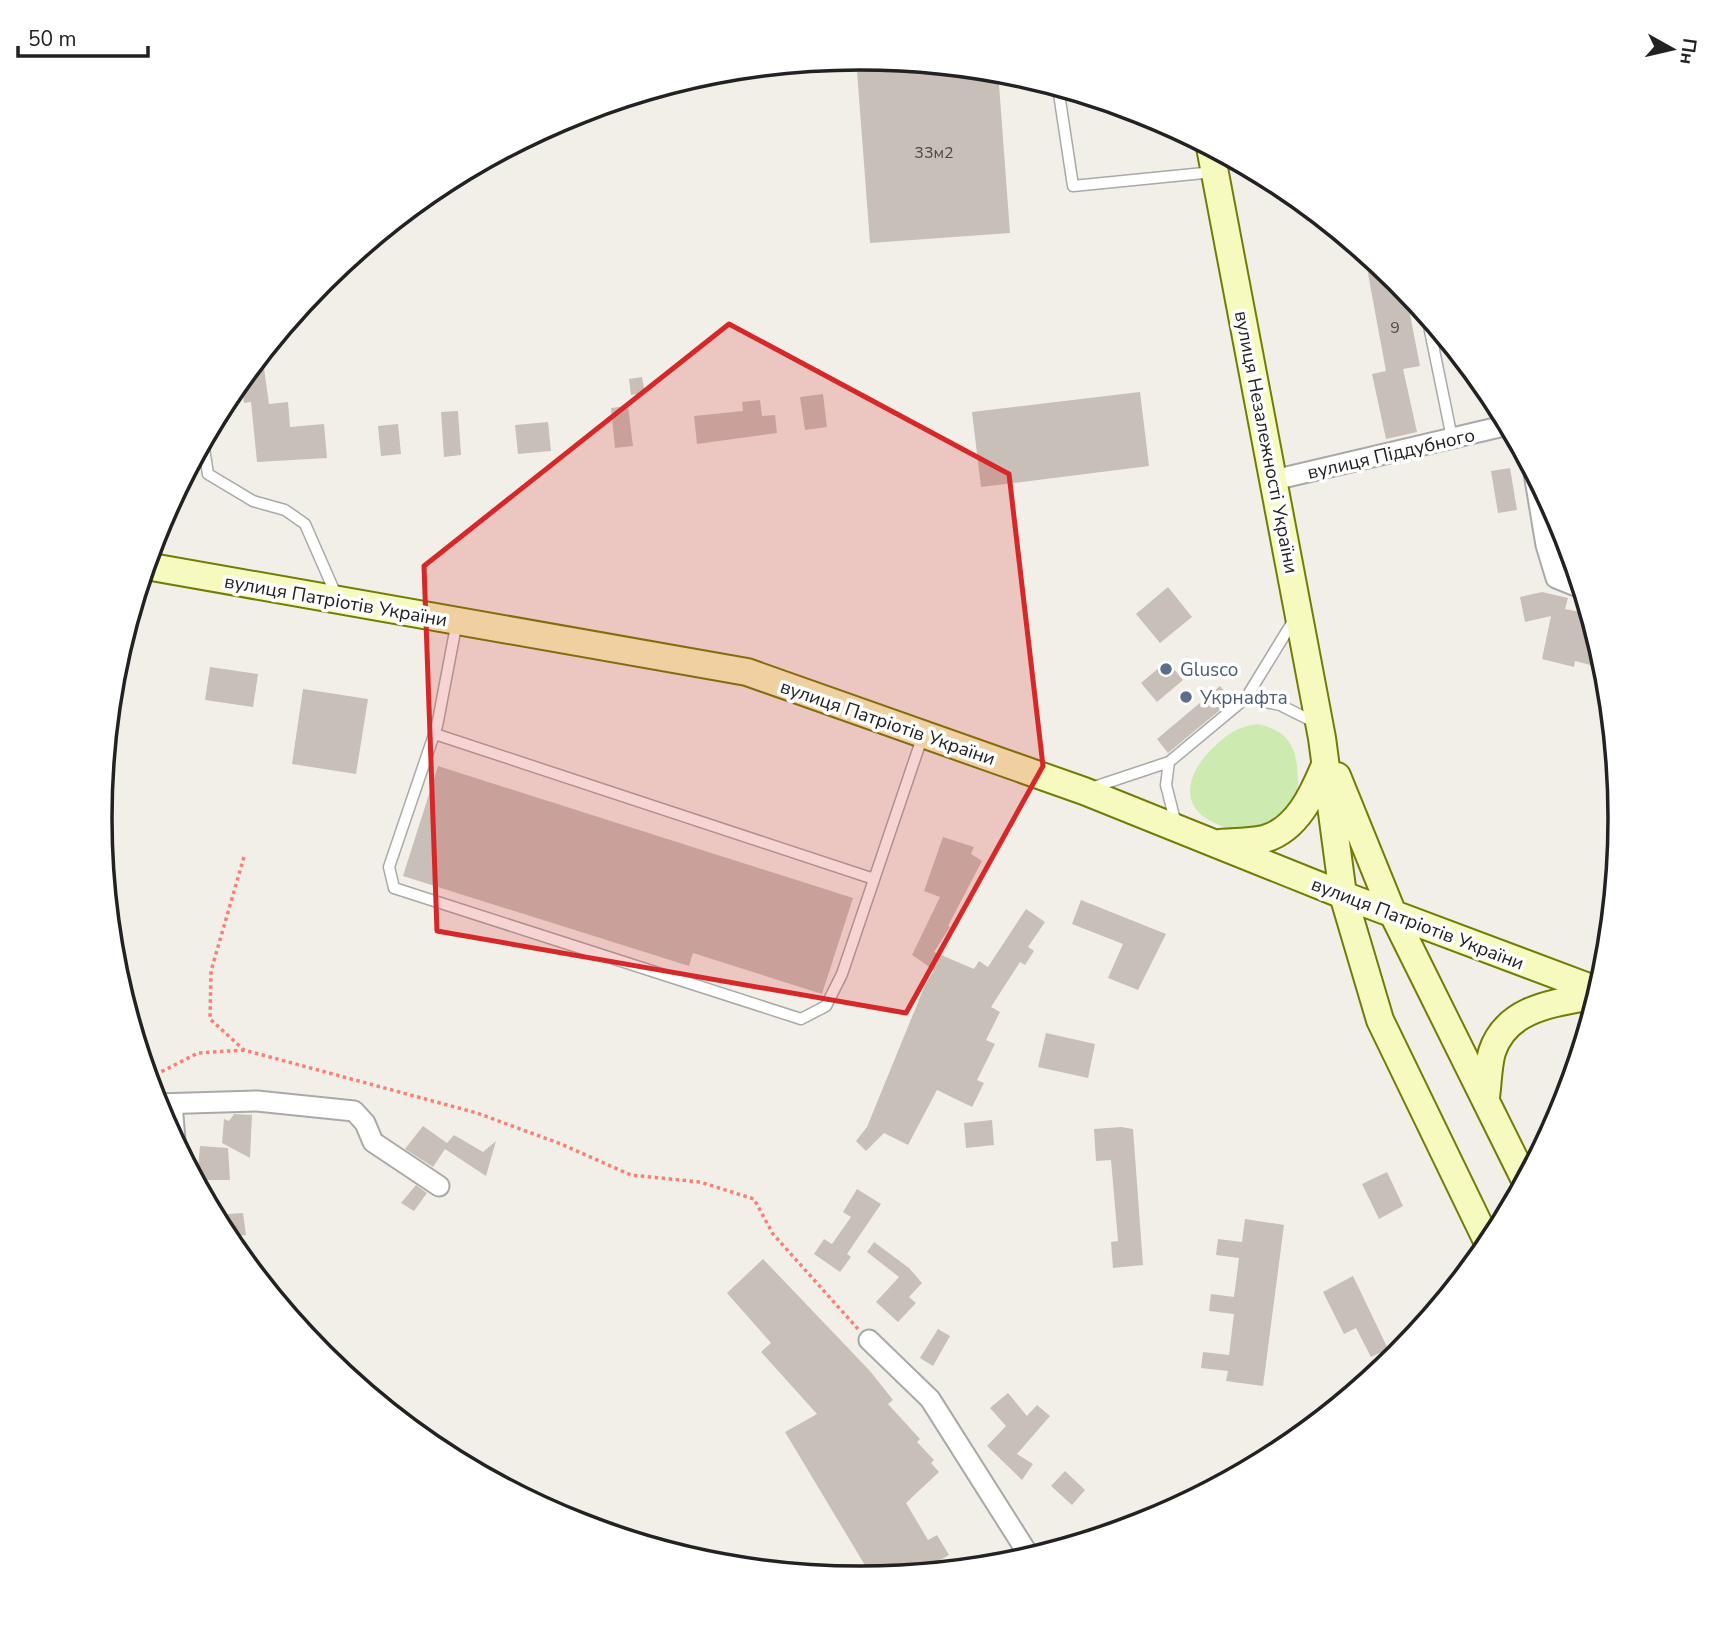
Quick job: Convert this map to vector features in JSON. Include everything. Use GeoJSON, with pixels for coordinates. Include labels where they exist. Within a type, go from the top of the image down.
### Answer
{"type":"FeatureCollection","features":[{"type":"Feature","properties":{"kind":"main road","name":"вулиця Незалежності України"},"geometry":{"type":"LineString","coordinates":[[1212,159],[1299,612],[1322,742],[1343,895],[1380,1020],[1483,1232]]}},
{"type":"Feature","properties":{"kind":"main road","name":"вулиця Патріотів України"},"geometry":{"type":"LineString","coordinates":[[156,568],[747,672],[1084,791],[1588,989]]}},
{"type":"Feature","properties":{"kind":"main road","name":"вулиця Незалежності України"},"geometry":{"type":"LineString","coordinates":[[1322,742],[1393,914],[1520,1169]]}},
{"type":"Feature","properties":{"kind":"main road"},"geometry":{"type":"LineString","coordinates":[[1215,844],[1265,838],[1287,827],[1311,799],[1322,742]]}},
{"type":"Feature","properties":{"kind":"main road"},"geometry":{"type":"LineString","coordinates":[[1486,1097],[1492,1052],[1510,1023],[1534,1007],[1587,995]]}},
{"type":"Feature","properties":{"kind":"street","name":"вулиця Піддубного"},"geometry":{"type":"LineString","coordinates":[[1274,480],[1498,427]]}},
{"type":"Feature","properties":{"kind":"street"},"geometry":{"type":"LineString","coordinates":[[1539,505],[1546,545],[1556,578],[1571,584]]}},
{"type":"Feature","properties":{"kind":"street"},"geometry":{"type":"LineString","coordinates":[[169,1104],[257,1101],[354,1111],[365,1123],[373,1142],[439,1185]]}},
{"type":"Feature","properties":{"kind":"street"},"geometry":{"type":"LineString","coordinates":[[869,1340],[930,1399],[1024,1548]]}},
{"type":"Feature","properties":{"kind":"lane"},"geometry":{"type":"LineString","coordinates":[[1059,97],[1073,186],[1212,159]]}},
{"type":"Feature","properties":{"kind":"lane"},"geometry":{"type":"LineString","coordinates":[[1431,335],[1452,438]]}},
{"type":"Feature","properties":{"kind":"lane"},"geometry":{"type":"LineString","coordinates":[[206,457],[208,474],[253,501],[285,510],[305,524],[338,600]]}},
{"type":"Feature","properties":{"kind":"lane"},"geometry":{"type":"LineString","coordinates":[[1084,791],[1168,762],[1246,698],[1299,612]]}},
{"type":"Feature","properties":{"kind":"lane"},"geometry":{"type":"LineString","coordinates":[[457,621],[435,734],[389,867],[394,888],[801,1019],[826,1006],[842,974],[923,734]]}},
{"type":"Feature","properties":{"kind":"lane"},"geometry":{"type":"LineString","coordinates":[[1246,698],[1280,705],[1322,742]]}},
{"type":"Feature","properties":{"kind":"lane"},"geometry":{"type":"LineString","coordinates":[[435,734],[874,879]]}},
{"type":"Feature","properties":{"kind":"lane"},"geometry":{"type":"LineString","coordinates":[[1168,762],[1166,785],[1177,828]]}},
{"type":"Feature","properties":{"kind":"path"},"geometry":{"type":"LineString","coordinates":[[244,857],[211,971],[210,1019],[244,1050]]}},
{"type":"Feature","properties":{"kind":"path"},"geometry":{"type":"LineString","coordinates":[[158,1074],[198,1053],[244,1050],[477,1113],[561,1144],[631,1175],[700,1182],[754,1199],[773,1234],[869,1340]]}},
{"type":"Feature","properties":{"kind":"highlighted area"},"geometry":{"type":"Polygon","coordinates":[[[729,324],[1009,474],[1043,766],[906,1013],[437,931],[424,566],[729,324]]]}},
{"type":"Feature","properties":{"kind":"green space"},"geometry":{"type":"Polygon","coordinates":[[[1258,724],[1278,732],[1290,744],[1296,760],[1297,788],[1289,804],[1276,817],[1253,830],[1239,833],[1204,816],[1195,807],[1190,787],[1199,765],[1216,745],[1245,726],[1258,724]]]}},
{"type":"Feature","properties":{"kind":"building"},"geometry":{"type":"Polygon","coordinates":[[[857,70],[958,76],[999,83],[1010,233],[870,243],[857,70]]]}},
{"type":"Feature","properties":{"kind":"building"},"geometry":{"type":"Polygon","coordinates":[[[1367,268],[1409,310],[1420,366],[1403,369],[1417,432],[1386,439],[1372,374],[1386,371],[1367,268]]]}},
{"type":"Feature","properties":{"kind":"building"},"geometry":{"type":"Polygon","coordinates":[[[264,367],[269,404],[288,402],[290,427],[324,424],[327,458],[257,462],[251,402],[244,403],[243,396],[264,367]]]}},
{"type":"Feature","properties":{"kind":"building"},"geometry":{"type":"Polygon","coordinates":[[[642,377],[645,393],[631,395],[629,379],[642,377]]]}},
{"type":"Feature","properties":{"kind":"building"},"geometry":{"type":"Polygon","coordinates":[[[1140,392],[1149,466],[981,487],[972,412],[1140,392]]]}},
{"type":"Feature","properties":{"kind":"building"},"geometry":{"type":"Polygon","coordinates":[[[823,394],[827,427],[805,430],[800,397],[823,394]]]}},
{"type":"Feature","properties":{"kind":"building"},"geometry":{"type":"Polygon","coordinates":[[[760,400],[762,416],[775,415],[777,433],[697,444],[694,416],[743,411],[742,402],[760,400]]]}},
{"type":"Feature","properties":{"kind":"building"},"geometry":{"type":"Polygon","coordinates":[[[628,406],[633,446],[615,448],[611,408],[628,406]]]}},
{"type":"Feature","properties":{"kind":"building"},"geometry":{"type":"Polygon","coordinates":[[[458,411],[461,455],[444,457],[441,412],[458,411]]]}},
{"type":"Feature","properties":{"kind":"building"},"geometry":{"type":"Polygon","coordinates":[[[548,422],[551,451],[518,454],[515,425],[548,422]]]}},
{"type":"Feature","properties":{"kind":"building"},"geometry":{"type":"Polygon","coordinates":[[[398,424],[401,454],[381,456],[378,426],[398,424]]]}},
{"type":"Feature","properties":{"kind":"building"},"geometry":{"type":"Polygon","coordinates":[[[1510,468],[1517,510],[1498,513],[1491,471],[1510,468]]]}},
{"type":"Feature","properties":{"kind":"building"},"geometry":{"type":"Polygon","coordinates":[[[1168,587],[1192,617],[1160,643],[1136,614],[1168,587]]]}},
{"type":"Feature","properties":{"kind":"building"},"geometry":{"type":"Polygon","coordinates":[[[1542,592],[1568,598],[1565,609],[1579,612],[1593,666],[1575,661],[1574,667],[1542,659],[1551,616],[1525,622],[1520,597],[1542,592]]]}},
{"type":"Feature","properties":{"kind":"building"},"geometry":{"type":"Polygon","coordinates":[[[1167,661],[1183,680],[1157,702],[1141,683],[1167,661]]]}},
{"type":"Feature","properties":{"kind":"building"},"geometry":{"type":"Polygon","coordinates":[[[210,667],[258,674],[253,707],[205,700],[210,667]]]}},
{"type":"Feature","properties":{"kind":"building"},"geometry":{"type":"Polygon","coordinates":[[[1220,686],[1232,700],[1168,753],[1157,739],[1220,686]]]}},
{"type":"Feature","properties":{"kind":"building"},"geometry":{"type":"Polygon","coordinates":[[[303,689],[368,699],[356,774],[292,764],[303,689]]]}},
{"type":"Feature","properties":{"kind":"building"},"geometry":{"type":"Polygon","coordinates":[[[438,766],[853,898],[822,994],[693,953],[689,966],[403,876],[438,766]]]}},
{"type":"Feature","properties":{"kind":"building"},"geometry":{"type":"Polygon","coordinates":[[[943,837],[974,847],[971,854],[982,861],[948,926],[950,927],[934,952],[974,969],[979,961],[988,967],[1026,909],[1045,922],[1028,947],[1034,951],[1025,965],[1020,962],[991,1007],[1000,1012],[986,1040],[995,1044],[977,1080],[984,1083],[972,1107],[937,1090],[908,1145],[884,1133],[866,1151],[856,1141],[867,1127],[925,985],[934,970],[912,955],[940,897],[924,891],[943,837]]]}},
{"type":"Feature","properties":{"kind":"building"},"geometry":{"type":"Polygon","coordinates":[[[1081,900],[1166,934],[1138,990],[1108,978],[1123,944],[1072,924],[1081,900]]]}},
{"type":"Feature","properties":{"kind":"building"},"geometry":{"type":"Polygon","coordinates":[[[1046,1033],[1095,1044],[1088,1078],[1038,1067],[1046,1033]]]}},
{"type":"Feature","properties":{"kind":"building"},"geometry":{"type":"Polygon","coordinates":[[[234,1114],[252,1115],[250,1158],[222,1143],[224,1119],[229,1121],[234,1114]]]}},
{"type":"Feature","properties":{"kind":"building"},"geometry":{"type":"Polygon","coordinates":[[[992,1120],[994,1145],[966,1148],[964,1123],[992,1120]]]}},
{"type":"Feature","properties":{"kind":"building"},"geometry":{"type":"Polygon","coordinates":[[[423,1126],[447,1143],[454,1135],[483,1152],[496,1141],[486,1176],[445,1149],[433,1167],[405,1149],[423,1126]]]}},
{"type":"Feature","properties":{"kind":"building"},"geometry":{"type":"Polygon","coordinates":[[[1094,1129],[1133,1129],[1143,1265],[1113,1268],[1111,1242],[1118,1241],[1111,1160],[1096,1161],[1094,1129]]]}},
{"type":"Feature","properties":{"kind":"building"},"geometry":{"type":"Polygon","coordinates":[[[200,1146],[228,1148],[230,1180],[207,1180],[198,1165],[200,1146]]]}},
{"type":"Feature","properties":{"kind":"building"},"geometry":{"type":"Polygon","coordinates":[[[1387,1172],[1403,1206],[1379,1219],[1362,1184],[1387,1172]]]}},
{"type":"Feature","properties":{"kind":"building"},"geometry":{"type":"Polygon","coordinates":[[[416,1185],[427,1193],[414,1211],[401,1203],[416,1185]]]}},
{"type":"Feature","properties":{"kind":"building"},"geometry":{"type":"Polygon","coordinates":[[[857,1189],[881,1204],[847,1254],[851,1257],[840,1272],[814,1254],[824,1239],[832,1244],[851,1217],[843,1212],[857,1189]]]}},
{"type":"Feature","properties":{"kind":"building"},"geometry":{"type":"Polygon","coordinates":[[[243,1213],[246,1235],[240,1236],[227,1214],[243,1213]]]}},
{"type":"Feature","properties":{"kind":"building"},"geometry":{"type":"Polygon","coordinates":[[[1245,1219],[1284,1225],[1263,1386],[1226,1381],[1228,1371],[1201,1368],[1203,1352],[1229,1355],[1234,1314],[1209,1311],[1211,1294],[1234,1297],[1239,1258],[1216,1255],[1218,1239],[1242,1242],[1245,1219]]]}},
{"type":"Feature","properties":{"kind":"building"},"geometry":{"type":"Polygon","coordinates":[[[874,1242],[909,1268],[922,1283],[909,1297],[916,1303],[898,1322],[876,1302],[899,1277],[867,1252],[874,1242]]]}},
{"type":"Feature","properties":{"kind":"building"},"geometry":{"type":"Polygon","coordinates":[[[763,1259],[870,1371],[893,1400],[888,1404],[920,1439],[917,1442],[934,1460],[931,1463],[939,1472],[906,1503],[928,1540],[937,1535],[949,1555],[941,1561],[865,1566],[785,1432],[817,1414],[761,1352],[771,1343],[727,1293],[763,1259]]]}},
{"type":"Feature","properties":{"kind":"building"},"geometry":{"type":"Polygon","coordinates":[[[1353,1276],[1388,1348],[1371,1357],[1356,1328],[1344,1334],[1323,1292],[1353,1276]]]}},
{"type":"Feature","properties":{"kind":"building"},"geometry":{"type":"Polygon","coordinates":[[[938,1329],[950,1336],[933,1366],[920,1358],[938,1329]]]}},
{"type":"Feature","properties":{"kind":"building"},"geometry":{"type":"Polygon","coordinates":[[[1008,1393],[1027,1416],[1037,1405],[1050,1416],[1017,1454],[1033,1464],[1022,1480],[987,1446],[1006,1426],[990,1408],[1008,1393]]]}},
{"type":"Feature","properties":{"kind":"building"},"geometry":{"type":"Polygon","coordinates":[[[1065,1471],[1085,1490],[1072,1505],[1051,1486],[1065,1471]]]}},
{"type":"Feature","properties":{"kind":"place","name":"Glusco"},"geometry":{"type":"Point","coordinates":[1166,669]}},
{"type":"Feature","properties":{"kind":"place","name":"Укрнафта"},"geometry":{"type":"Point","coordinates":[1186,697]}}]}
